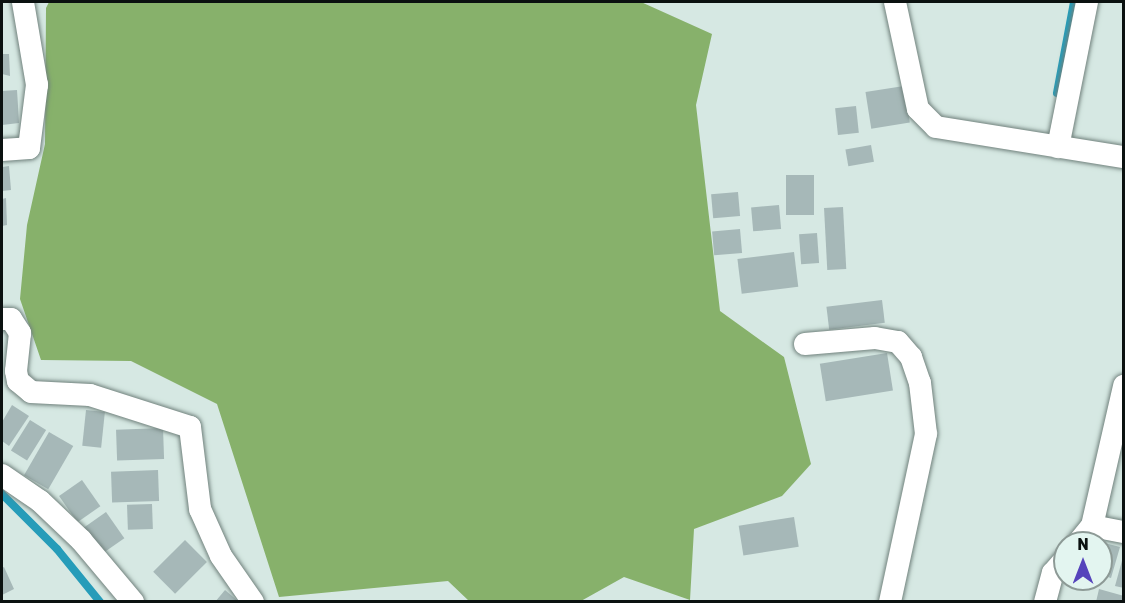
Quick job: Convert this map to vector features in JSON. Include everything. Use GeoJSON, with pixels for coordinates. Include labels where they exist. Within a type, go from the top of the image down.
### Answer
{"type":"FeatureCollection","features":[{"type":"Feature","properties":{"kind":"street"},"geometry":{"type":"LineString","coordinates":[[2,150],[29,148],[37,86],[23,2]]}},
{"type":"Feature","properties":{"kind":"street"},"geometry":{"type":"LineString","coordinates":[[895,2],[918,110],[936,127],[1124,157]]}},
{"type":"Feature","properties":{"kind":"street"},"geometry":{"type":"LineString","coordinates":[[1058,147],[1087,2]]}},
{"type":"Feature","properties":{"kind":"street"},"geometry":{"type":"LineString","coordinates":[[2,319],[11,319],[20,333],[16,371],[18,381],[30,392],[90,395],[190,427],[200,509],[221,556],[253,602]]}},
{"type":"Feature","properties":{"kind":"street"},"geometry":{"type":"LineString","coordinates":[[805,344],[875,338],[898,342],[910,357],[920,383],[926,434],[890,602]]}},
{"type":"Feature","properties":{"kind":"street"},"geometry":{"type":"LineString","coordinates":[[1086,531],[1124,386]]}},
{"type":"Feature","properties":{"kind":"street"},"geometry":{"type":"LineString","coordinates":[[2,474],[40,501],[81,540],[133,602]]}},
{"type":"Feature","properties":{"kind":"street"},"geometry":{"type":"LineString","coordinates":[[1046,602],[1053,573]]}},
{"type":"Feature","properties":{"kind":"green space"},"geometry":{"type":"Polygon","coordinates":[[[49,2],[641,2],[712,34],[696,105],[720,311],[784,357],[811,464],[782,496],[694,529],[690,600],[624,577],[581,601],[469,601],[448,581],[279,597],[217,404],[131,361],[41,360],[20,299],[27,225],[45,144],[46,8],[49,2]]]}},
{"type":"Feature","properties":{"kind":"building"},"geometry":{"type":"Polygon","coordinates":[[[2,54],[9,54],[10,76],[2,74],[2,54]]]}},
{"type":"Feature","properties":{"kind":"building"},"geometry":{"type":"Polygon","coordinates":[[[904,86],[910,123],[871,129],[865,92],[904,86]]]}},
{"type":"Feature","properties":{"kind":"building"},"geometry":{"type":"Polygon","coordinates":[[[17,90],[19,123],[2,125],[2,91],[17,90]]]}},
{"type":"Feature","properties":{"kind":"building"},"geometry":{"type":"Polygon","coordinates":[[[856,106],[859,133],[838,135],[835,108],[856,106]]]}},
{"type":"Feature","properties":{"kind":"building"},"geometry":{"type":"Polygon","coordinates":[[[871,145],[874,162],[848,166],[845,150],[871,145]]]}},
{"type":"Feature","properties":{"kind":"building"},"geometry":{"type":"Polygon","coordinates":[[[9,166],[11,190],[2,191],[2,167],[9,166]]]}},
{"type":"Feature","properties":{"kind":"building"},"geometry":{"type":"Polygon","coordinates":[[[786,175],[814,175],[814,215],[786,215],[786,175]]]}},
{"type":"Feature","properties":{"kind":"building"},"geometry":{"type":"Polygon","coordinates":[[[738,192],[740,216],[713,218],[711,194],[738,192]]]}},
{"type":"Feature","properties":{"kind":"building"},"geometry":{"type":"Polygon","coordinates":[[[6,198],[7,225],[2,226],[2,199],[6,198]]]}},
{"type":"Feature","properties":{"kind":"building"},"geometry":{"type":"Polygon","coordinates":[[[779,205],[781,229],[753,231],[751,207],[779,205]]]}},
{"type":"Feature","properties":{"kind":"building"},"geometry":{"type":"Polygon","coordinates":[[[843,207],[846,269],[827,270],[824,208],[843,207]]]}},
{"type":"Feature","properties":{"kind":"building"},"geometry":{"type":"Polygon","coordinates":[[[740,229],[742,253],[714,255],[712,231],[740,229]]]}},
{"type":"Feature","properties":{"kind":"building"},"geometry":{"type":"Polygon","coordinates":[[[817,233],[819,263],[801,264],[799,234],[817,233]]]}},
{"type":"Feature","properties":{"kind":"building"},"geometry":{"type":"Polygon","coordinates":[[[794,252],[798,287],[742,294],[737,259],[794,252]]]}},
{"type":"Feature","properties":{"kind":"building"},"geometry":{"type":"Polygon","coordinates":[[[882,300],[885,323],[829,330],[826,307],[882,300]]]}},
{"type":"Feature","properties":{"kind":"building"},"geometry":{"type":"Polygon","coordinates":[[[887,353],[893,391],[826,401],[820,364],[887,353]]]}},
{"type":"Feature","properties":{"kind":"building"},"geometry":{"type":"Polygon","coordinates":[[[12,405],[29,416],[9,446],[2,441],[2,422],[12,405]]]}},
{"type":"Feature","properties":{"kind":"building"},"geometry":{"type":"Polygon","coordinates":[[[86,410],[105,412],[101,448],[82,446],[86,410]]]}},
{"type":"Feature","properties":{"kind":"building"},"geometry":{"type":"Polygon","coordinates":[[[30,420],[46,430],[27,461],[11,451],[30,420]]]}},
{"type":"Feature","properties":{"kind":"building"},"geometry":{"type":"Polygon","coordinates":[[[163,428],[164,459],[117,461],[116,430],[163,428]]]}},
{"type":"Feature","properties":{"kind":"building"},"geometry":{"type":"Polygon","coordinates":[[[49,432],[73,446],[48,489],[24,475],[49,432]]]}},
{"type":"Feature","properties":{"kind":"building"},"geometry":{"type":"Polygon","coordinates":[[[158,470],[159,501],[112,503],[111,472],[158,470]]]}},
{"type":"Feature","properties":{"kind":"building"},"geometry":{"type":"Polygon","coordinates":[[[82,480],[100,506],[77,522],[59,496],[82,480]]]}},
{"type":"Feature","properties":{"kind":"building"},"geometry":{"type":"Polygon","coordinates":[[[152,504],[153,529],[128,530],[127,505],[152,504]]]}},
{"type":"Feature","properties":{"kind":"building"},"geometry":{"type":"Polygon","coordinates":[[[106,512],[124,538],[101,555],[82,529],[106,512]]]}},
{"type":"Feature","properties":{"kind":"building"},"geometry":{"type":"Polygon","coordinates":[[[794,517],[799,547],[743,555],[739,526],[794,517]]]}},
{"type":"Feature","properties":{"kind":"building"},"geometry":{"type":"Polygon","coordinates":[[[185,540],[207,562],[175,594],[153,572],[185,540]]]}},
{"type":"Feature","properties":{"kind":"building"},"geometry":{"type":"Polygon","coordinates":[[[1113,545],[1120,547],[1113,571],[1113,545]]]}},
{"type":"Feature","properties":{"kind":"building"},"geometry":{"type":"Polygon","coordinates":[[[1124,557],[1124,588],[1115,586],[1124,557]]]}},
{"type":"Feature","properties":{"kind":"building"},"geometry":{"type":"Polygon","coordinates":[[[4,567],[14,589],[2,595],[2,568],[4,567]]]}},
{"type":"Feature","properties":{"kind":"building"},"geometry":{"type":"Polygon","coordinates":[[[225,590],[239,602],[215,602],[225,590]]]}},
{"type":"Feature","properties":{"kind":"building"},"geometry":{"type":"Polygon","coordinates":[[[1099,591],[1124,596],[1124,602],[1096,602],[1099,591]]]}},
{"type":"Feature","properties":{"kind":"waterway"},"geometry":{"type":"LineString","coordinates":[[1057,93],[1074,2]]}},
{"type":"Feature","properties":{"kind":"waterway"},"geometry":{"type":"LineString","coordinates":[[2,494],[57,549],[100,602]]}}]}
